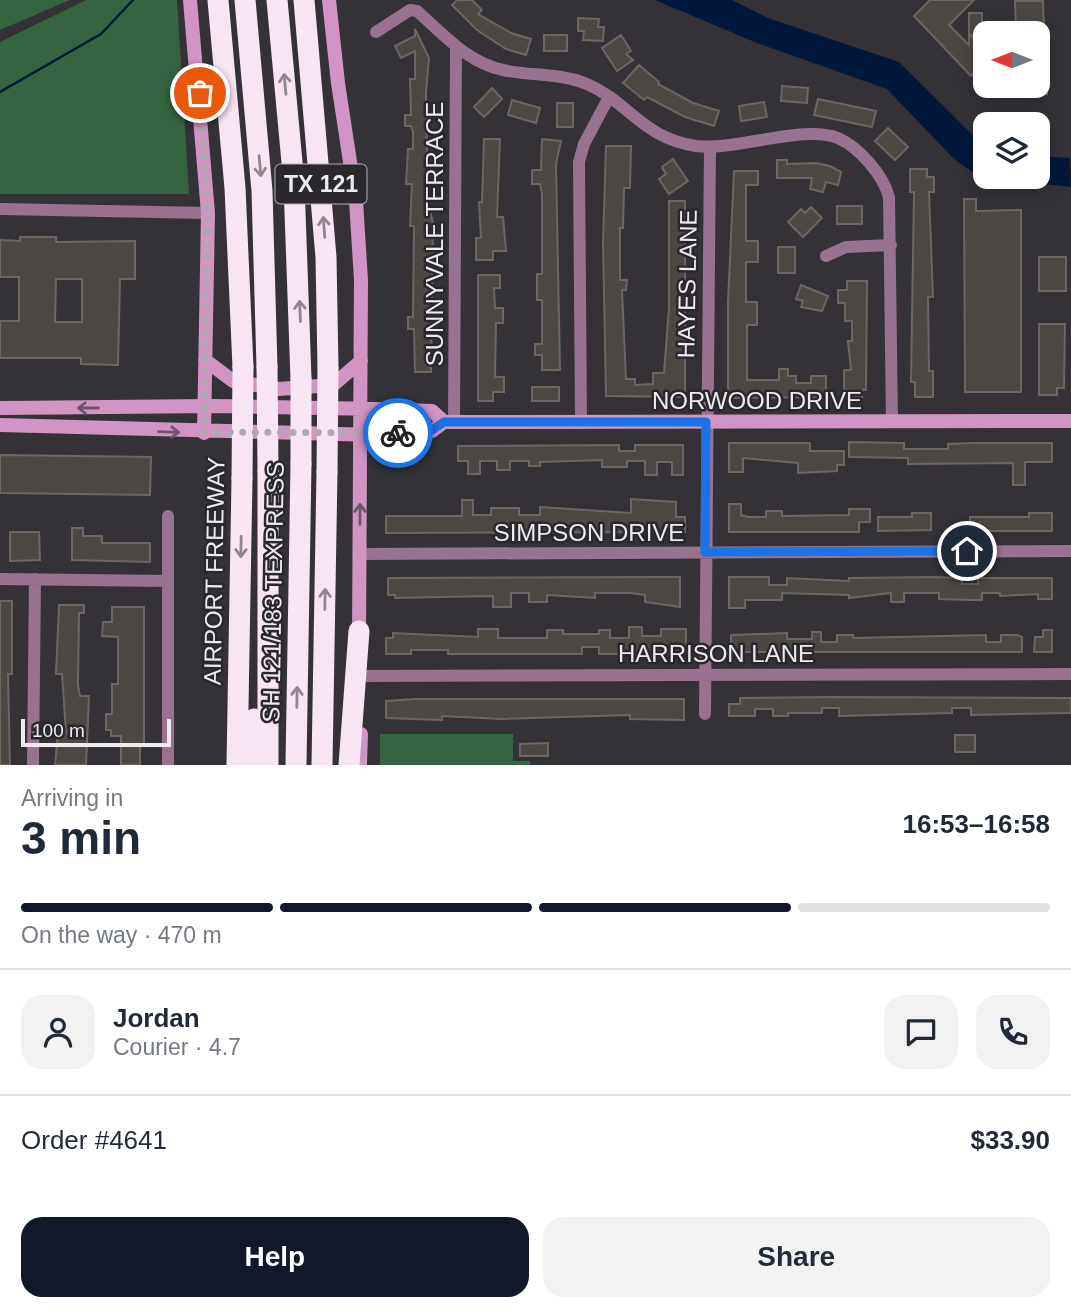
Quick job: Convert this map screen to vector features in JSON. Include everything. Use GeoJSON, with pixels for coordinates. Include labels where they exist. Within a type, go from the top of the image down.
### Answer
{"type":"FeatureCollection","features":[{"type":"Feature","properties":{"kind":"highway","name":"AIRPORT FREEWAY"},"geometry":{"type":"LineString","coordinates":[[218,0],[235,188],[243,367],[237,765]]}},
{"type":"Feature","properties":{"kind":"highway","name":"SH 121/183 TEXPRESS"},"geometry":{"type":"LineString","coordinates":[[245,0],[262,191],[267,367],[268,765]]}},
{"type":"Feature","properties":{"kind":"highway","name":"SH 121/183 TEXPRESS"},"geometry":{"type":"LineString","coordinates":[[277,0],[294,184],[301,379],[296,765]]}},
{"type":"Feature","properties":{"kind":"highway","name":"TX 121"},"geometry":{"type":"LineString","coordinates":[[304,0],[322,192],[328,368],[322,765]]}},
{"type":"Feature","properties":{"kind":"highway"},"geometry":{"type":"LineString","coordinates":[[349,765],[359,631]]}},
{"type":"Feature","properties":{"kind":"highway"},"geometry":{"type":"LineString","coordinates":[[239,693],[254,718],[252,765]]}},
{"type":"Feature","properties":{"kind":"main road","name":"AIRPORT FREEWAY"},"geometry":{"type":"LineString","coordinates":[[190,0],[208,214],[204,432]]}},
{"type":"Feature","properties":{"kind":"main road"},"geometry":{"type":"LineString","coordinates":[[329,0],[338,83],[356,201],[361,362],[360,765]]}},
{"type":"Feature","properties":{"kind":"main road"},"geometry":{"type":"LineString","coordinates":[[205,359],[233,381],[278,389],[333,385],[361,362]]}},
{"type":"Feature","properties":{"kind":"main road","name":"NORWOOD DRIVE"},"geometry":{"type":"LineString","coordinates":[[0,408],[205,406],[432,411],[449,422]]}},
{"type":"Feature","properties":{"kind":"main road"},"geometry":{"type":"LineString","coordinates":[[134,430],[135,408]]}},
{"type":"Feature","properties":{"kind":"main road","name":"NORWOOD DRIVE"},"geometry":{"type":"LineString","coordinates":[[0,425],[361,435],[432,430],[449,422],[1071,421]]}},
{"type":"Feature","properties":{"kind":"street"},"geometry":{"type":"LineString","coordinates":[[376,32],[410,10],[417,11],[456,46],[486,65],[587,83],[609,97],[628,115],[661,136],[710,147],[803,136],[839,139],[867,162],[886,187],[891,245],[892,422]]}},
{"type":"Feature","properties":{"kind":"street","name":"SUNNYVALE TERRACE"},"geometry":{"type":"LineString","coordinates":[[449,422],[456,46]]}},
{"type":"Feature","properties":{"kind":"street"},"geometry":{"type":"LineString","coordinates":[[581,423],[579,162],[584,144],[609,97]]}},
{"type":"Feature","properties":{"kind":"street","name":"HAYES LANE"},"geometry":{"type":"LineString","coordinates":[[705,674],[710,147]]}},
{"type":"Feature","properties":{"kind":"street"},"geometry":{"type":"LineString","coordinates":[[0,209],[208,214]]}},
{"type":"Feature","properties":{"kind":"street"},"geometry":{"type":"LineString","coordinates":[[826,256],[846,247],[891,245]]}},
{"type":"Feature","properties":{"kind":"street"},"geometry":{"type":"LineString","coordinates":[[168,516],[168,765]]}},
{"type":"Feature","properties":{"kind":"street","name":"SIMPSON DRIVE"},"geometry":{"type":"LineString","coordinates":[[360,554],[1071,551]]}},
{"type":"Feature","properties":{"kind":"street"},"geometry":{"type":"LineString","coordinates":[[0,579],[168,581]]}},
{"type":"Feature","properties":{"kind":"street"},"geometry":{"type":"LineString","coordinates":[[33,765],[35,579]]}},
{"type":"Feature","properties":{"kind":"street"},"geometry":{"type":"LineString","coordinates":[[705,674],[705,714]]}},
{"type":"Feature","properties":{"kind":"street","name":"HARRISON LANE"},"geometry":{"type":"LineString","coordinates":[[362,676],[1071,674]]}},
{"type":"Feature","properties":{"kind":"green space"},"geometry":{"type":"Polygon","coordinates":[[[0,0],[70,0],[0,30],[0,0]]]}},
{"type":"Feature","properties":{"kind":"green space"},"geometry":{"type":"Polygon","coordinates":[[[86,0],[177,0],[189,194],[0,194],[0,42],[86,0]]]}},
{"type":"Feature","properties":{"kind":"green space"},"geometry":{"type":"Polygon","coordinates":[[[380,734],[513,734],[513,761],[530,761],[530,765],[380,765],[380,734]]]}},
{"type":"Feature","properties":{"kind":"water"},"geometry":{"type":"Polygon","coordinates":[[[655,0],[732,0],[768,18],[899,62],[973,135],[973,172],[954,159],[887,89],[757,43],[655,0]]]}},
{"type":"Feature","properties":{"kind":"water"},"geometry":{"type":"Polygon","coordinates":[[[1050,157],[1070,158],[1071,187],[1050,185],[1050,157]]]}},
{"type":"Feature","properties":{"kind":"building"},"geometry":{"type":"Polygon","coordinates":[[[457,0],[472,0],[482,10],[478,14],[511,33],[531,39],[526,55],[506,49],[477,30],[452,5],[457,0]]]}},
{"type":"Feature","properties":{"kind":"building"},"geometry":{"type":"Polygon","coordinates":[[[930,0],[974,0],[949,25],[969,45],[969,13],[982,13],[982,21],[973,21],[973,35],[970,35],[973,38],[971,76],[914,16],[930,0]]]}},
{"type":"Feature","properties":{"kind":"building"},"geometry":{"type":"Polygon","coordinates":[[[1015,1],[1043,1],[1044,21],[1016,21],[1015,1]]]}},
{"type":"Feature","properties":{"kind":"building"},"geometry":{"type":"Polygon","coordinates":[[[578,18],[599,19],[598,27],[604,27],[603,41],[583,40],[584,31],[578,31],[578,18]]]}},
{"type":"Feature","properties":{"kind":"building"},"geometry":{"type":"Polygon","coordinates":[[[415,29],[429,58],[426,93],[428,203],[433,223],[431,372],[415,372],[414,329],[408,329],[408,317],[413,317],[414,226],[410,226],[412,184],[406,184],[408,149],[413,149],[413,132],[411,126],[405,126],[405,115],[411,115],[410,79],[415,79],[415,51],[401,58],[395,46],[415,36],[415,29]]]}},
{"type":"Feature","properties":{"kind":"building"},"geometry":{"type":"Polygon","coordinates":[[[544,35],[567,35],[567,51],[544,51],[544,35]]]}},
{"type":"Feature","properties":{"kind":"building"},"geometry":{"type":"Polygon","coordinates":[[[621,35],[631,51],[626,54],[633,60],[617,71],[602,48],[621,35]]]}},
{"type":"Feature","properties":{"kind":"building"},"geometry":{"type":"Polygon","coordinates":[[[639,65],[659,82],[658,84],[693,103],[719,111],[714,126],[685,117],[647,97],[644,100],[623,83],[639,65]]]}},
{"type":"Feature","properties":{"kind":"building"},"geometry":{"type":"Polygon","coordinates":[[[782,86],[808,88],[807,103],[781,101],[782,86]]]}},
{"type":"Feature","properties":{"kind":"building"},"geometry":{"type":"Polygon","coordinates":[[[492,88],[502,99],[484,117],[474,107],[492,88]]]}},
{"type":"Feature","properties":{"kind":"building"},"geometry":{"type":"Polygon","coordinates":[[[818,99],[876,111],[872,127],[814,115],[818,99]]]}},
{"type":"Feature","properties":{"kind":"building"},"geometry":{"type":"Polygon","coordinates":[[[512,100],[540,108],[536,123],[508,115],[512,100]]]}},
{"type":"Feature","properties":{"kind":"building"},"geometry":{"type":"Polygon","coordinates":[[[764,102],[767,117],[741,121],[739,106],[764,102]]]}},
{"type":"Feature","properties":{"kind":"building"},"geometry":{"type":"Polygon","coordinates":[[[557,103],[573,103],[573,127],[557,127],[557,103]]]}},
{"type":"Feature","properties":{"kind":"building"},"geometry":{"type":"Polygon","coordinates":[[[888,128],[908,147],[895,160],[875,141],[888,128]]]}},
{"type":"Feature","properties":{"kind":"building"},"geometry":{"type":"Polygon","coordinates":[[[484,139],[500,139],[497,217],[503,217],[506,251],[493,251],[493,260],[476,260],[476,238],[481,238],[479,202],[482,202],[484,139]]]}},
{"type":"Feature","properties":{"kind":"building"},"geometry":{"type":"Polygon","coordinates":[[[542,139],[561,141],[556,164],[560,370],[542,370],[542,355],[535,355],[535,344],[542,344],[542,300],[537,300],[537,274],[542,274],[542,194],[540,184],[532,184],[532,170],[541,170],[542,139]]]}},
{"type":"Feature","properties":{"kind":"building"},"geometry":{"type":"Polygon","coordinates":[[[606,146],[631,146],[630,188],[624,188],[623,228],[620,228],[620,280],[627,280],[626,290],[622,290],[626,379],[635,379],[635,385],[653,384],[653,373],[664,373],[669,307],[669,201],[685,201],[685,397],[606,396],[603,243],[606,146]]]}},
{"type":"Feature","properties":{"kind":"building"},"geometry":{"type":"Polygon","coordinates":[[[673,159],[688,181],[669,194],[659,179],[666,174],[662,167],[673,159]]]}},
{"type":"Feature","properties":{"kind":"building"},"geometry":{"type":"Polygon","coordinates":[[[777,160],[787,160],[787,164],[816,163],[830,166],[841,172],[838,185],[826,182],[823,192],[810,189],[812,178],[777,178],[777,160]]]}},
{"type":"Feature","properties":{"kind":"building"},"geometry":{"type":"Polygon","coordinates":[[[910,169],[927,169],[927,177],[934,177],[934,192],[929,192],[933,297],[928,297],[929,371],[933,371],[933,397],[915,397],[915,382],[911,382],[914,192],[910,192],[910,169]]]}},
{"type":"Feature","properties":{"kind":"building"},"geometry":{"type":"Polygon","coordinates":[[[734,171],[758,171],[758,185],[746,185],[746,241],[758,241],[758,262],[746,262],[746,302],[757,302],[757,325],[747,325],[747,380],[779,380],[779,369],[788,369],[788,376],[796,376],[796,383],[811,383],[811,376],[826,376],[826,397],[728,398],[728,302],[734,171]]]}},
{"type":"Feature","properties":{"kind":"building"},"geometry":{"type":"Polygon","coordinates":[[[964,199],[976,199],[976,211],[1021,210],[1021,392],[965,392],[964,199]]]}},
{"type":"Feature","properties":{"kind":"building"},"geometry":{"type":"Polygon","coordinates":[[[837,206],[862,206],[862,224],[837,224],[837,206]]]}},
{"type":"Feature","properties":{"kind":"building"},"geometry":{"type":"Polygon","coordinates":[[[811,207],[822,218],[803,237],[788,222],[801,209],[805,213],[811,207]]]}},
{"type":"Feature","properties":{"kind":"building"},"geometry":{"type":"Polygon","coordinates":[[[20,237],[56,237],[56,242],[135,241],[135,279],[120,279],[118,365],[81,364],[81,358],[0,358],[0,321],[19,321],[19,277],[0,277],[0,240],[20,241],[20,237]],[[56,279],[55,322],[82,322],[82,279],[56,279]]]}},
{"type":"Feature","properties":{"kind":"building"},"geometry":{"type":"Polygon","coordinates":[[[778,247],[795,247],[795,273],[778,273],[778,247]]]}},
{"type":"Feature","properties":{"kind":"building"},"geometry":{"type":"Polygon","coordinates":[[[1039,257],[1066,257],[1066,291],[1039,291],[1039,257]]]}},
{"type":"Feature","properties":{"kind":"building"},"geometry":{"type":"Polygon","coordinates":[[[478,275],[500,275],[500,288],[494,288],[495,308],[503,308],[503,323],[496,323],[495,377],[504,377],[504,392],[493,392],[493,401],[478,401],[478,275]]]}},
{"type":"Feature","properties":{"kind":"building"},"geometry":{"type":"Polygon","coordinates":[[[847,281],[867,281],[866,390],[862,390],[862,397],[848,397],[848,390],[844,390],[844,370],[851,370],[848,341],[852,341],[852,321],[845,321],[845,303],[838,303],[838,290],[847,290],[847,281]]]}},
{"type":"Feature","properties":{"kind":"building"},"geometry":{"type":"Polygon","coordinates":[[[801,285],[828,296],[822,311],[801,307],[803,301],[796,299],[801,285]]]}},
{"type":"Feature","properties":{"kind":"building"},"geometry":{"type":"Polygon","coordinates":[[[1039,324],[1065,324],[1064,388],[1057,388],[1057,395],[1039,395],[1039,324]]]}},
{"type":"Feature","properties":{"kind":"building"},"geometry":{"type":"Polygon","coordinates":[[[532,387],[559,387],[559,401],[532,401],[532,387]]]}},
{"type":"Feature","properties":{"kind":"building"},"geometry":{"type":"Polygon","coordinates":[[[849,442],[904,443],[904,449],[948,449],[948,444],[1052,443],[1052,462],[1025,462],[1025,485],[1013,485],[1013,463],[908,464],[908,458],[849,457],[849,442]]]}},
{"type":"Feature","properties":{"kind":"building"},"geometry":{"type":"Polygon","coordinates":[[[729,443],[810,443],[810,451],[844,451],[844,465],[837,465],[837,471],[798,473],[798,463],[743,458],[743,472],[729,472],[729,443]]]}},
{"type":"Feature","properties":{"kind":"building"},"geometry":{"type":"Polygon","coordinates":[[[619,445],[619,451],[635,451],[635,445],[683,445],[683,475],[672,475],[672,462],[657,462],[657,475],[645,475],[645,461],[627,461],[627,467],[602,467],[602,460],[540,462],[540,466],[529,466],[529,461],[510,461],[510,470],[497,470],[497,461],[480,461],[480,474],[468,474],[468,461],[458,461],[458,446],[619,445]]]}},
{"type":"Feature","properties":{"kind":"building"},"geometry":{"type":"Polygon","coordinates":[[[0,455],[151,457],[150,495],[0,493],[0,455]]]}},
{"type":"Feature","properties":{"kind":"building"},"geometry":{"type":"Polygon","coordinates":[[[631,499],[676,502],[676,517],[685,517],[685,532],[386,533],[386,516],[462,516],[462,500],[473,500],[473,515],[491,515],[491,508],[519,508],[519,515],[540,515],[540,507],[631,513],[631,499]]]}},
{"type":"Feature","properties":{"kind":"building"},"geometry":{"type":"Polygon","coordinates":[[[729,504],[741,504],[741,515],[748,517],[766,517],[766,511],[782,511],[782,516],[849,515],[849,509],[870,509],[870,522],[859,522],[859,532],[729,532],[729,504]]]}},
{"type":"Feature","properties":{"kind":"building"},"geometry":{"type":"Polygon","coordinates":[[[912,513],[931,513],[931,530],[878,531],[878,517],[912,517],[912,513]]]}},
{"type":"Feature","properties":{"kind":"building"},"geometry":{"type":"Polygon","coordinates":[[[1029,513],[1052,513],[1052,531],[970,531],[970,517],[1029,517],[1029,513]]]}},
{"type":"Feature","properties":{"kind":"building"},"geometry":{"type":"Polygon","coordinates":[[[72,528],[83,528],[83,536],[102,536],[102,543],[150,543],[150,562],[72,560],[72,528]]]}},
{"type":"Feature","properties":{"kind":"building"},"geometry":{"type":"Polygon","coordinates":[[[10,532],[39,532],[40,560],[10,561],[10,532]]]}},
{"type":"Feature","properties":{"kind":"building"},"geometry":{"type":"Polygon","coordinates":[[[680,577],[680,607],[645,602],[645,595],[630,593],[595,593],[595,598],[547,595],[547,602],[529,602],[529,593],[511,593],[511,607],[493,607],[493,596],[395,598],[395,595],[388,595],[388,578],[680,577]]]}},
{"type":"Feature","properties":{"kind":"building"},"geometry":{"type":"Polygon","coordinates":[[[729,577],[769,577],[769,585],[787,585],[787,578],[849,581],[849,578],[934,577],[962,578],[962,584],[978,584],[978,578],[1052,578],[1052,599],[1038,599],[1038,594],[1000,596],[1000,593],[982,593],[982,600],[939,599],[939,593],[904,593],[904,602],[891,602],[891,593],[849,598],[849,595],[782,593],[782,600],[745,600],[745,608],[729,608],[729,577]]]}},
{"type":"Feature","properties":{"kind":"building"},"geometry":{"type":"Polygon","coordinates":[[[0,601],[12,601],[12,674],[8,674],[10,765],[0,765],[0,601]]]}},
{"type":"Feature","properties":{"kind":"building"},"geometry":{"type":"Polygon","coordinates":[[[59,605],[84,605],[84,613],[79,613],[78,685],[80,696],[89,696],[86,765],[55,765],[58,733],[66,733],[62,674],[56,674],[59,605]]]}},
{"type":"Feature","properties":{"kind":"building"},"geometry":{"type":"Polygon","coordinates":[[[112,607],[144,607],[144,744],[140,744],[140,765],[121,765],[121,736],[111,736],[111,730],[106,730],[106,714],[112,714],[112,684],[118,684],[118,637],[102,636],[103,622],[112,622],[112,607]]]}},
{"type":"Feature","properties":{"kind":"building"},"geometry":{"type":"Polygon","coordinates":[[[629,627],[642,627],[642,636],[661,636],[661,629],[686,629],[686,654],[599,654],[599,647],[582,647],[582,654],[448,654],[448,650],[411,650],[411,654],[386,654],[386,638],[393,638],[393,633],[478,637],[478,629],[498,629],[498,638],[547,638],[547,630],[563,630],[563,634],[599,634],[599,630],[610,630],[610,638],[629,638],[629,627]]]}},
{"type":"Feature","properties":{"kind":"building"},"geometry":{"type":"Polygon","coordinates":[[[1043,630],[1052,630],[1052,652],[1034,652],[1035,637],[1043,637],[1043,630]]]}},
{"type":"Feature","properties":{"kind":"building"},"geometry":{"type":"Polygon","coordinates":[[[812,632],[821,632],[821,642],[837,642],[837,635],[853,635],[853,638],[986,635],[986,642],[1001,642],[1001,635],[1017,635],[1022,637],[1022,652],[731,652],[731,635],[787,633],[787,639],[812,639],[812,632]]]}},
{"type":"Feature","properties":{"kind":"building"},"geometry":{"type":"Polygon","coordinates":[[[740,698],[1071,698],[1071,713],[971,715],[971,708],[952,708],[952,713],[839,716],[839,708],[822,708],[822,713],[788,713],[788,716],[773,716],[773,709],[755,709],[755,716],[729,716],[729,704],[740,704],[740,698]]]}},
{"type":"Feature","properties":{"kind":"building"},"geometry":{"type":"Polygon","coordinates":[[[684,699],[684,720],[630,719],[630,715],[501,719],[442,716],[442,720],[386,718],[386,701],[684,699]]]}},
{"type":"Feature","properties":{"kind":"building"},"geometry":{"type":"Polygon","coordinates":[[[955,735],[975,735],[975,752],[955,752],[955,735]]]}},
{"type":"Feature","properties":{"kind":"building"},"geometry":{"type":"Polygon","coordinates":[[[548,743],[548,756],[520,756],[520,744],[548,743]]]}},
{"type":"Feature","properties":{"kind":"waterway"},"geometry":{"type":"LineString","coordinates":[[0,92],[101,34],[133,0]]}},
{"type":"Feature","properties":{"kind":"way so far"},"geometry":{"type":"LineString","coordinates":[[200,93],[208,214],[204,432],[376,435],[398,433]]}},
{"type":"Feature","properties":{"kind":"route"},"geometry":{"type":"LineString","coordinates":[[398,433],[432,430],[444,422],[706,422],[705,552],[967,551]]}}]}
